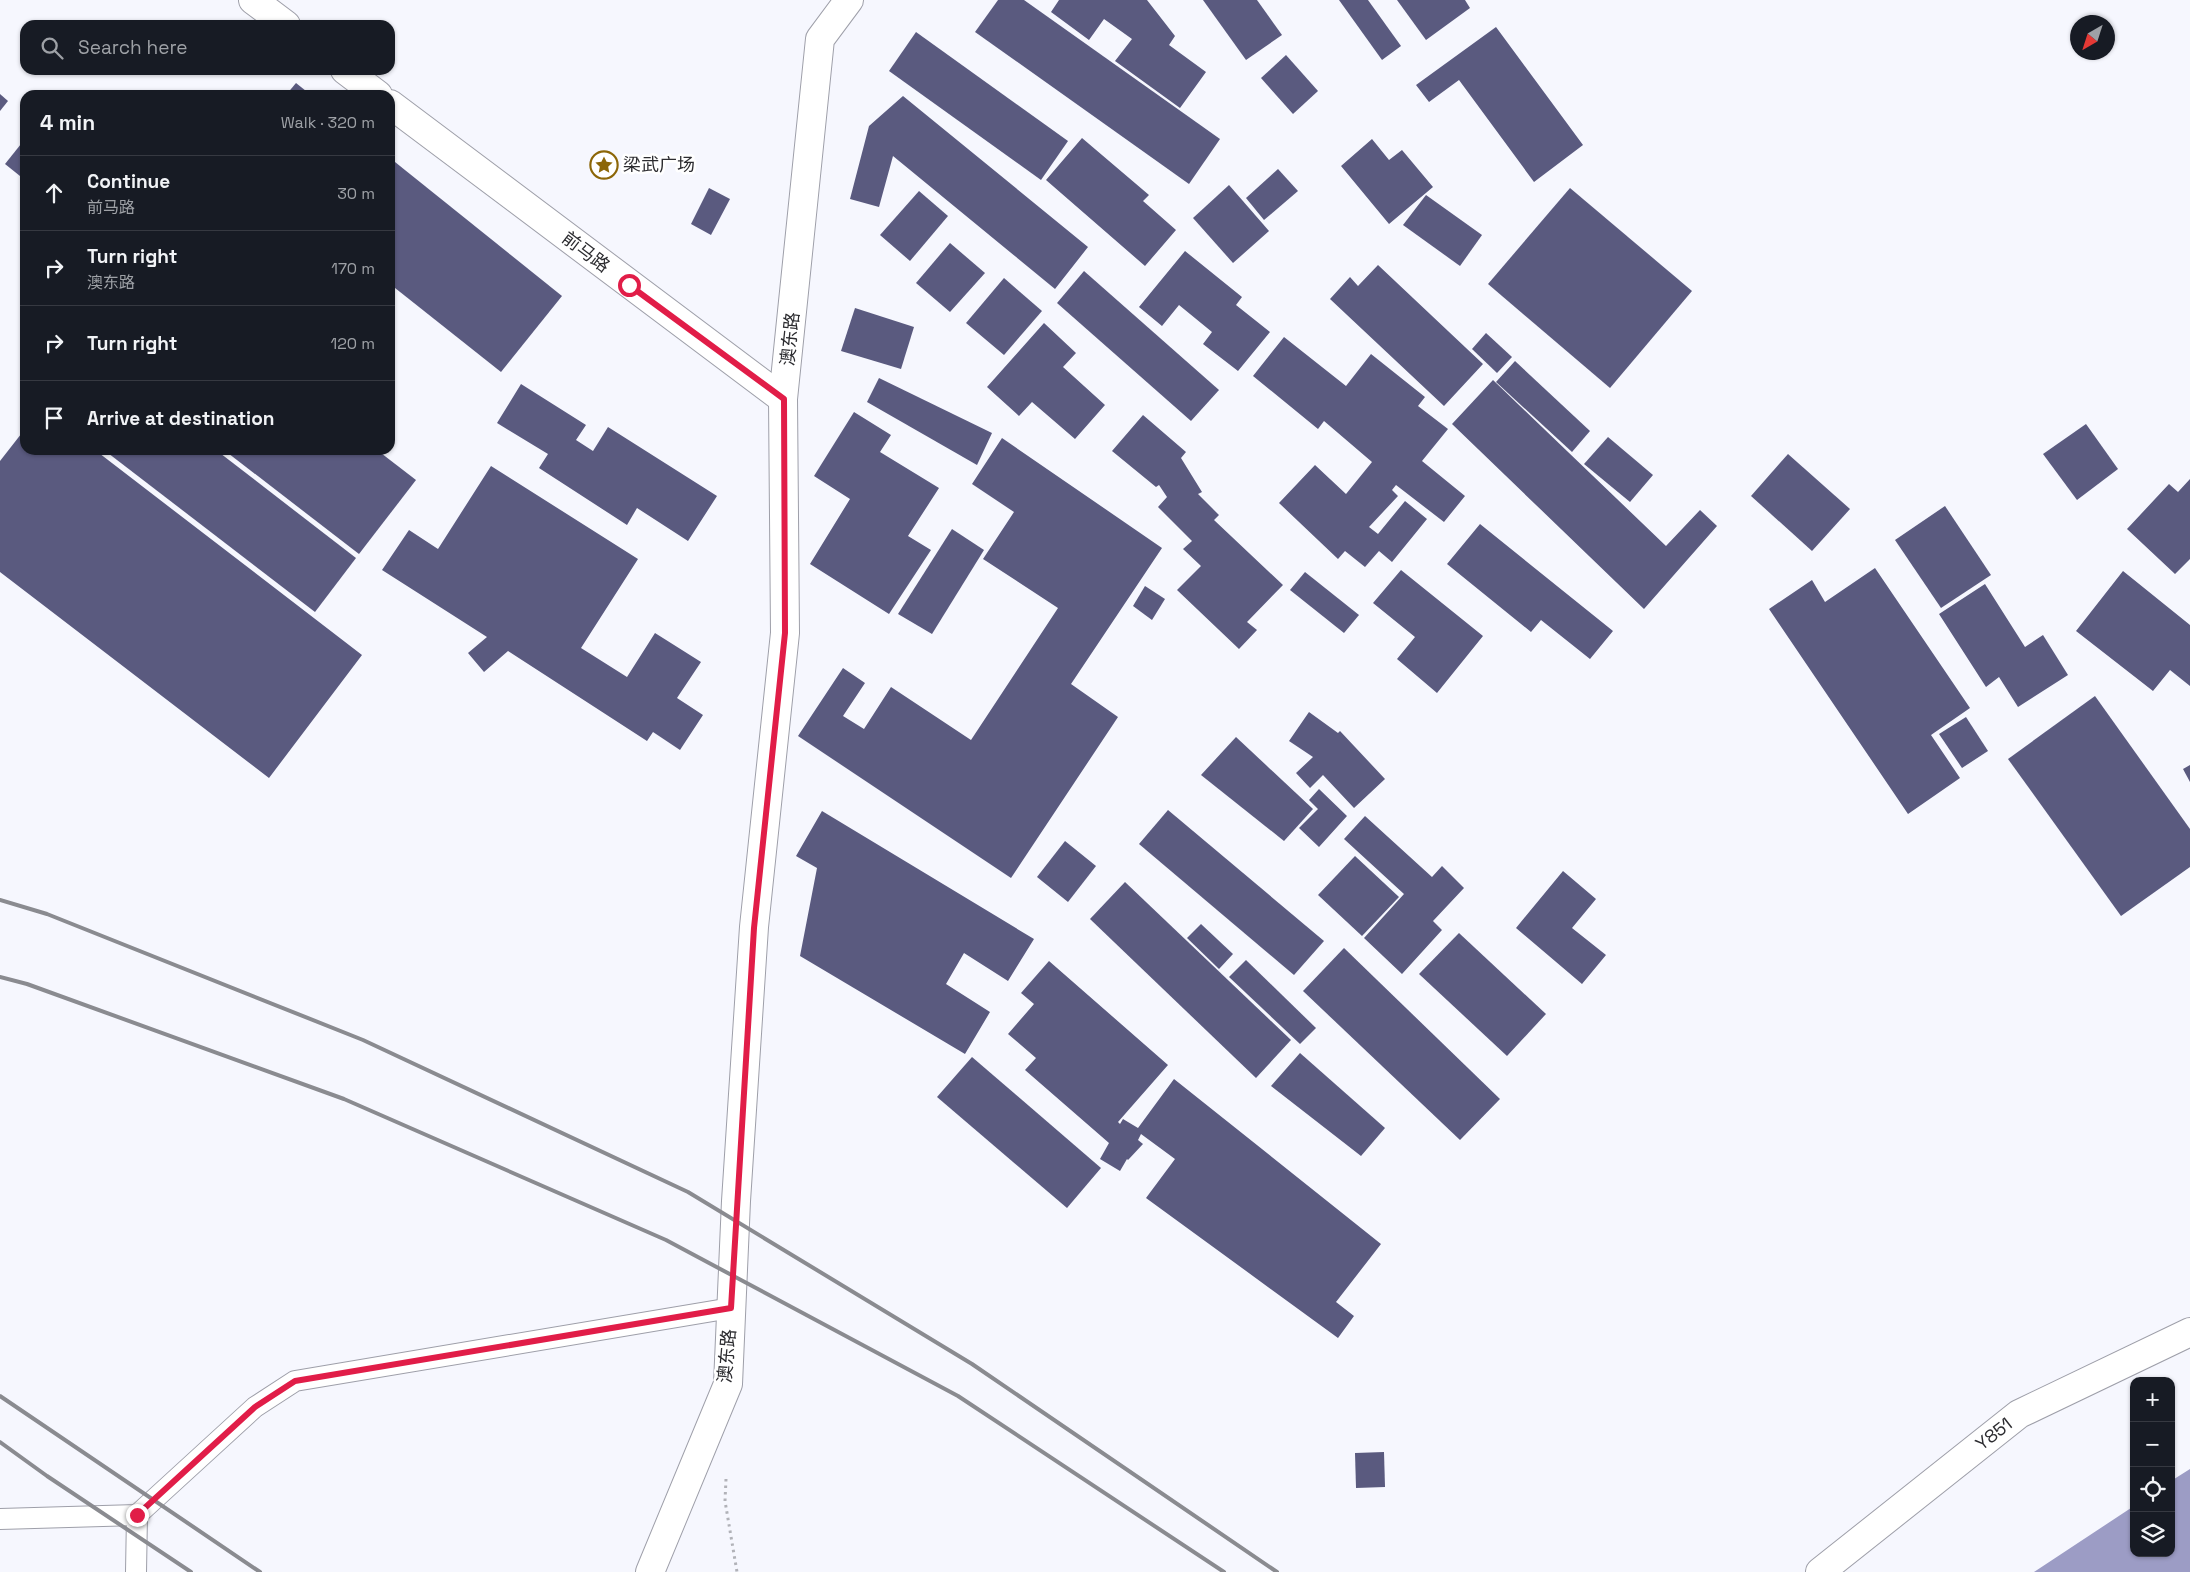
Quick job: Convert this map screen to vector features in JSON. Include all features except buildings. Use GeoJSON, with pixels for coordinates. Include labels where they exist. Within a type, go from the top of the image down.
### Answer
{"type":"FeatureCollection","features":[{"type":"Feature","properties":{"kind":"street"},"geometry":{"type":"LineString","coordinates":[[253,0],[279,20]]}},
{"type":"Feature","properties":{"kind":"street","name":"澳东路"},"geometry":{"type":"LineString","coordinates":[[650,1572],[728,1384],[754,928],[785,633],[784,399],[820,39],[850,0]]}},
{"type":"Feature","properties":{"kind":"street"},"geometry":{"type":"LineString","coordinates":[[352,75],[371,90]]}},
{"type":"Feature","properties":{"kind":"street","name":"前马路"},"geometry":{"type":"LineString","coordinates":[[395,108],[784,399]]}},
{"type":"Feature","properties":{"kind":"street","name":"Y851"},"geometry":{"type":"LineString","coordinates":[[1820,1572],[2019,1414],[2190,1332]]}},
{"type":"Feature","properties":{"kind":"lane"},"geometry":{"type":"LineString","coordinates":[[0,1519],[137,1515],[255,1407],[295,1381],[731,1308]]}},
{"type":"Feature","properties":{"kind":"lane"},"geometry":{"type":"LineString","coordinates":[[136,1572],[137,1515]]}},
{"type":"Feature","properties":{"kind":"path"},"geometry":{"type":"LineString","coordinates":[[726,1472],[725,1501],[737,1572]]}},
{"type":"Feature","properties":{"kind":"water"},"geometry":{"type":"Polygon","coordinates":[[[2190,1469],[2190,1572],[2034,1572],[2130,1509],[2130,1557],[2175,1557],[2175,1478],[2190,1469]]]}},
{"type":"Feature","properties":{"kind":"railway"},"geometry":{"type":"LineString","coordinates":[[0,900],[47,914],[363,1040],[688,1192],[972,1364],[1277,1572]]}},
{"type":"Feature","properties":{"kind":"railway"},"geometry":{"type":"LineString","coordinates":[[0,977],[27,984],[344,1099],[666,1240],[958,1396],[1224,1572]]}},
{"type":"Feature","properties":{"kind":"railway"},"geometry":{"type":"LineString","coordinates":[[0,1396],[260,1572]]}},
{"type":"Feature","properties":{"kind":"railway"},"geometry":{"type":"LineString","coordinates":[[0,1442],[47,1476],[191,1572]]}},
{"type":"Feature","properties":{"kind":"place","name":"梁武广场"},"geometry":{"type":"Point","coordinates":[604,165]}},
{"type":"Feature","properties":{"kind":"route"},"geometry":{"type":"LineString","coordinates":[[137,1515],[255,1407],[295,1381],[731,1308],[754,928],[785,633],[784,399],[629,285]]}}]}
